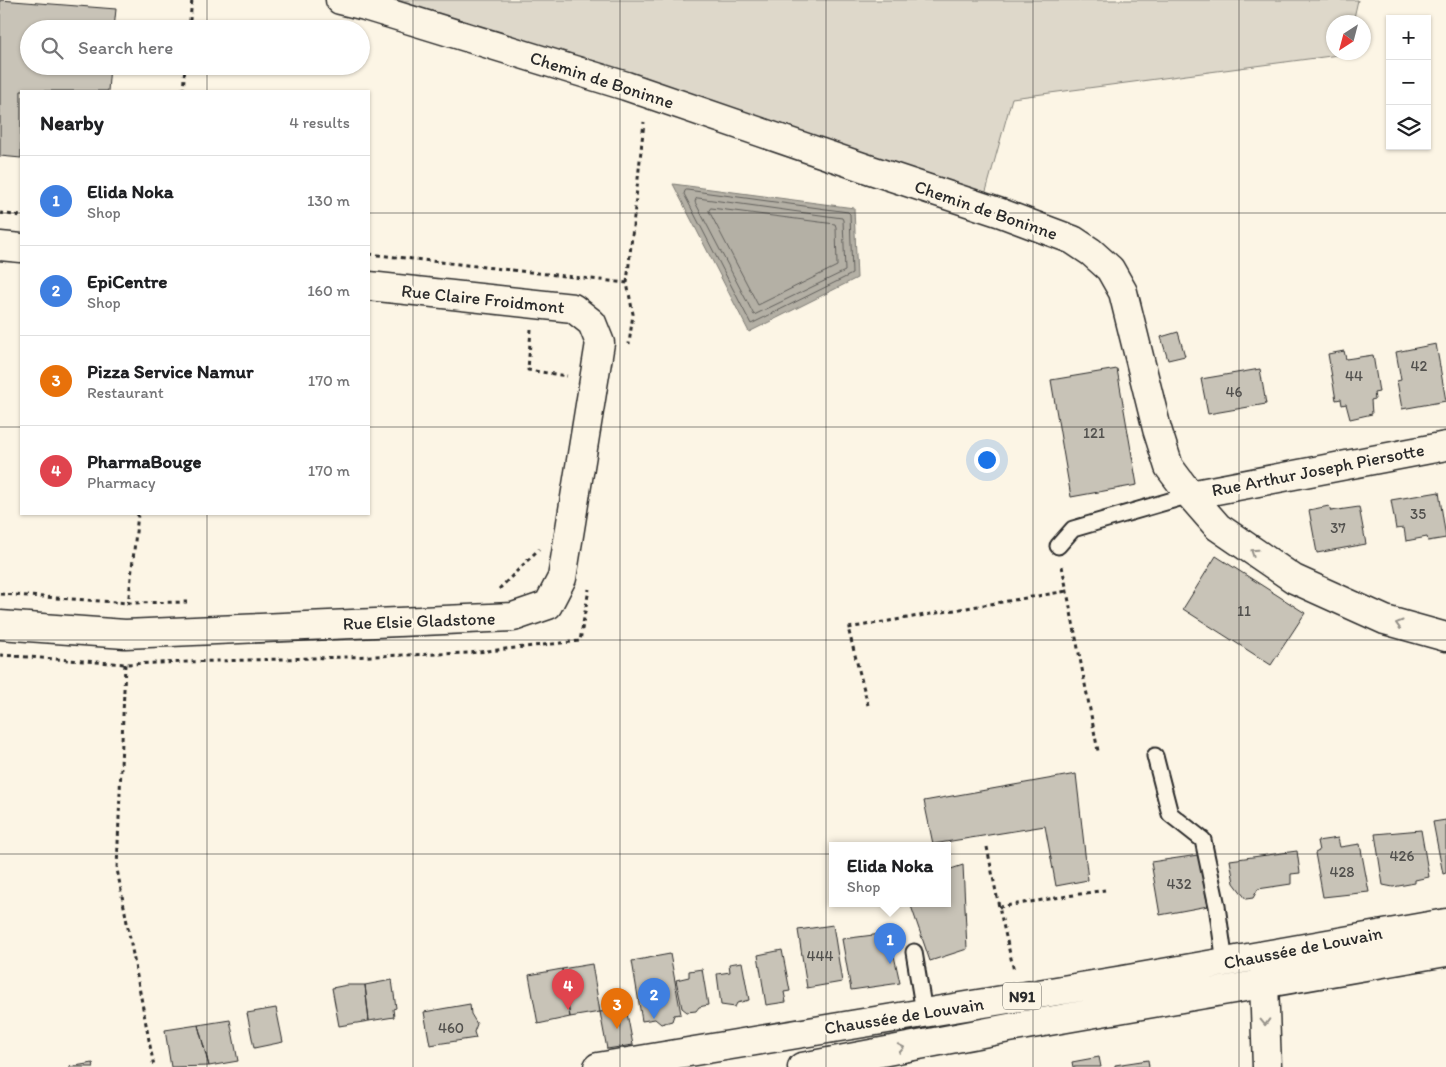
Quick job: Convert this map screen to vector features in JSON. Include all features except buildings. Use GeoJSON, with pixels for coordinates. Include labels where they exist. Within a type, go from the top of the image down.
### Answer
{"type":"FeatureCollection","features":[{"type":"Feature","properties":{"kind":"street","name":"Chemin de Boninne"},"geometry":{"type":"LineString","coordinates":[[340,0],[647,93],[1001,213],[1073,240],[1091,252],[1110,269],[1123,292],[1157,429],[1169,467],[1218,527],[1294,579],[1385,620],[1446,637]]}},
{"type":"Feature","properties":{"kind":"street"},"geometry":{"type":"LineString","coordinates":[[0,246],[20,248]]}},
{"type":"Feature","properties":{"kind":"street","name":"Rue Claire Froidmont"},"geometry":{"type":"LineString","coordinates":[[370,286],[573,308],[592,323]]}},
{"type":"Feature","properties":{"kind":"street","name":"Rue Elsie Gladstone"},"geometry":{"type":"LineString","coordinates":[[0,625],[125,634],[513,617],[548,605],[562,578],[600,344],[592,323]]}},
{"type":"Feature","properties":{"kind":"street","name":"Rue Arthur Joseph Piersotte"},"geometry":{"type":"LineString","coordinates":[[1190,495],[1446,446]]}},
{"type":"Feature","properties":{"kind":"street","name":"Chaussée de Louvain"},"geometry":{"type":"LineString","coordinates":[[598,1067],[1225,963],[1264,969],[1333,942],[1446,923]]}},
{"type":"Feature","properties":{"kind":"street","name":"Chaussée de Louvain"},"geometry":{"type":"LineString","coordinates":[[802,1067],[1008,1028],[1264,969],[1446,952]]}},
{"type":"Feature","properties":{"kind":"street"},"geometry":{"type":"LineString","coordinates":[[1264,969],[1266,1067]]}},
{"type":"Feature","properties":{"kind":"lane"},"geometry":{"type":"LineString","coordinates":[[1058,546],[1073,529],[1190,495]]}},
{"type":"Feature","properties":{"kind":"lane"},"geometry":{"type":"LineString","coordinates":[[1155,756],[1170,814],[1203,840],[1217,906],[1225,963]]}},
{"type":"Feature","properties":{"kind":"lane","name":"Chaussée de Louvain"},"geometry":{"type":"LineString","coordinates":[[669,1067],[828,1039],[926,1026],[1446,938]]}},
{"type":"Feature","properties":{"kind":"lane"},"geometry":{"type":"LineString","coordinates":[[914,952],[924,1012]]}},
{"type":"Feature","properties":{"kind":"path"},"geometry":{"type":"LineString","coordinates":[[190,20],[192,0]]}},
{"type":"Feature","properties":{"kind":"path"},"geometry":{"type":"LineString","coordinates":[[183,90],[184,75]]}},
{"type":"Feature","properties":{"kind":"path"},"geometry":{"type":"LineString","coordinates":[[627,353],[633,314],[627,283],[647,93]]}},
{"type":"Feature","properties":{"kind":"path"},"geometry":{"type":"LineString","coordinates":[[0,213],[20,216]]}},
{"type":"Feature","properties":{"kind":"path"},"geometry":{"type":"LineString","coordinates":[[370,254],[627,283]]}},
{"type":"Feature","properties":{"kind":"path"},"geometry":{"type":"LineString","coordinates":[[531,326],[528,370],[568,376],[566,386]]}},
{"type":"Feature","properties":{"kind":"path"},"geometry":{"type":"LineString","coordinates":[[125,634],[138,515]]}},
{"type":"Feature","properties":{"kind":"path"},"geometry":{"type":"LineString","coordinates":[[496,592],[541,546]]}},
{"type":"Feature","properties":{"kind":"path"},"geometry":{"type":"LineString","coordinates":[[1058,546],[1098,751]]}},
{"type":"Feature","properties":{"kind":"path"},"geometry":{"type":"LineString","coordinates":[[0,655],[125,664],[469,653],[580,641],[590,583]]}},
{"type":"Feature","properties":{"kind":"path"},"geometry":{"type":"LineString","coordinates":[[868,705],[848,628],[1066,591]]}},
{"type":"Feature","properties":{"kind":"path"},"geometry":{"type":"LineString","coordinates":[[0,594],[128,603],[188,602]]}},
{"type":"Feature","properties":{"kind":"path"},"geometry":{"type":"LineString","coordinates":[[125,664],[117,869],[154,1067]]}},
{"type":"Feature","properties":{"kind":"path"},"geometry":{"type":"LineString","coordinates":[[987,848],[1020,996]]}},
{"type":"Feature","properties":{"kind":"path"},"geometry":{"type":"LineString","coordinates":[[999,907],[1105,890]]}},
{"type":"Feature","properties":{"kind":"shaded area"},"geometry":{"type":"Polygon","coordinates":[[[393,0],[1358,0],[1355,15],[1326,15],[1326,57],[1012,98],[985,195],[393,0]]]}},
{"type":"Feature","properties":{"kind":"water"},"geometry":{"type":"Polygon","coordinates":[[[673,184],[854,208],[857,278],[749,332],[673,184]]]}},
{"type":"Feature","properties":{"kind":"place","name":"Elida Noka"},"geometry":{"type":"Point","coordinates":[890,964]}},
{"type":"Feature","properties":{"kind":"place","name":"PharmaBouge"},"geometry":{"type":"Point","coordinates":[568,1010]}},
{"type":"Feature","properties":{"kind":"place","name":"EpiCentre"},"geometry":{"type":"Point","coordinates":[654,1019]}},
{"type":"Feature","properties":{"kind":"place","name":"Pizza Service Namur"},"geometry":{"type":"Point","coordinates":[617,1029]}}]}
